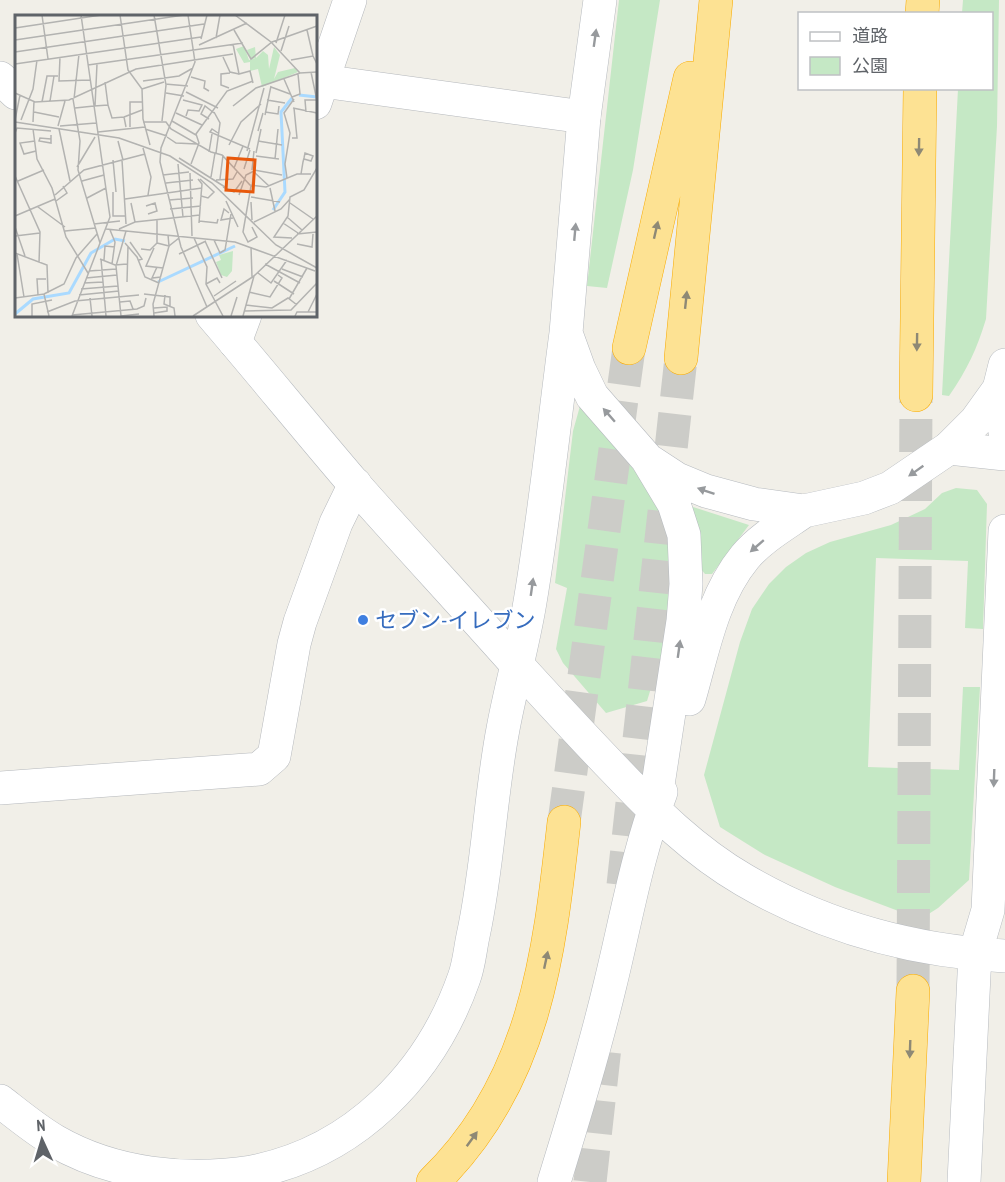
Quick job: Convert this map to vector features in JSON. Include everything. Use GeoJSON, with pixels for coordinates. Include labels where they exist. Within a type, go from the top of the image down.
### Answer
{"type":"FeatureCollection","features":[{"type":"Feature","properties":{"kind":"highway"},"geometry":{"type":"LineString","coordinates":[[629,348],[708,0]]}},
{"type":"Feature","properties":{"kind":"highway"},"geometry":{"type":"LineString","coordinates":[[681,358],[716,0]]}},
{"type":"Feature","properties":{"kind":"highway"},"geometry":{"type":"LineString","coordinates":[[916,394],[920,90]]}},
{"type":"Feature","properties":{"kind":"highway"},"geometry":{"type":"LineString","coordinates":[[433,1182],[473,1137],[508,1076],[522,1042],[545,964],[553,919],[564,822]]}},
{"type":"Feature","properties":{"kind":"highway"},"geometry":{"type":"LineString","coordinates":[[904,1182],[913,991]]}},
{"type":"Feature","properties":{"kind":"street"},"geometry":{"type":"LineString","coordinates":[[350,0],[319,92],[584,117]]}},
{"type":"Feature","properties":{"kind":"street"},"geometry":{"type":"LineString","coordinates":[[0,1101],[53,1140],[81,1154],[111,1164],[169,1177],[234,1175],[292,1162],[334,1141],[375,1113],[403,1085],[443,1026],[465,976],[483,887],[502,730],[530,601],[566,333],[584,117],[600,0]]}},
{"type":"Feature","properties":{"kind":"street"},"geometry":{"type":"LineString","coordinates":[[0,78],[15,92]]}},
{"type":"Feature","properties":{"kind":"street"},"geometry":{"type":"LineString","coordinates":[[214,316],[240,329],[355,484],[557,711],[654,811],[686,839],[744,880],[784,901],[840,924],[898,942],[990,955]]}},
{"type":"Feature","properties":{"kind":"street"},"geometry":{"type":"LineString","coordinates":[[566,333],[592,396],[647,459],[674,504],[684,535],[686,584],[654,811]]}},
{"type":"Feature","properties":{"kind":"street"},"geometry":{"type":"LineString","coordinates":[[647,459],[677,479],[706,491],[754,504],[804,511],[864,498],[890,488],[949,448],[976,421],[1003,381]]}},
{"type":"Feature","properties":{"kind":"street"},"geometry":{"type":"LineString","coordinates":[[1003,381],[1005,432]]}},
{"type":"Feature","properties":{"kind":"street"},"geometry":{"type":"LineString","coordinates":[[949,448],[1005,454]]}},
{"type":"Feature","properties":{"kind":"street"},"geometry":{"type":"LineString","coordinates":[[0,788],[260,770],[274,756],[300,622],[336,523],[355,484]]}},
{"type":"Feature","properties":{"kind":"street"},"geometry":{"type":"LineString","coordinates":[[554,1182],[593,1051],[629,898],[654,811],[669,772],[712,617],[727,583],[746,556],[804,511]]}},
{"type":"Feature","properties":{"kind":"street"},"geometry":{"type":"LineString","coordinates":[[964,1182],[990,955],[988,910],[1005,531]]}},
{"type":"Feature","properties":{"kind":"green space"},"geometry":{"type":"Polygon","coordinates":[[[619,0],[660,0],[633,170],[607,288],[587,286],[619,0]]]}},
{"type":"Feature","properties":{"kind":"green space"},"geometry":{"type":"Polygon","coordinates":[[[963,0],[999,0],[997,126],[986,319],[971,359],[949,396],[942,395],[958,90],[993,90],[993,12],[962,12],[963,0]]]}},
{"type":"Feature","properties":{"kind":"green space"},"geometry":{"type":"Polygon","coordinates":[[[580,406],[646,484],[676,538],[672,620],[647,701],[606,713],[563,663],[556,649],[567,588],[555,583],[573,431],[580,406]]]}},
{"type":"Feature","properties":{"kind":"green space"},"geometry":{"type":"Polygon","coordinates":[[[956,488],[977,490],[987,504],[983,629],[965,628],[968,561],[876,558],[868,767],[959,770],[963,687],[980,687],[969,880],[927,915],[901,912],[835,887],[765,855],[720,827],[704,775],[740,642],[752,609],[769,584],[786,567],[806,553],[830,542],[891,525],[925,509],[942,493],[956,488]]]}},
{"type":"Feature","properties":{"kind":"green space"},"geometry":{"type":"Polygon","coordinates":[[[690,506],[749,525],[712,574],[705,574],[700,568],[690,506]]]}},
{"type":"Feature","properties":{"kind":"tunnel"},"geometry":{"type":"LineString","coordinates":[[564,822],[629,348]]}},
{"type":"Feature","properties":{"kind":"tunnel"},"geometry":{"type":"LineString","coordinates":[[623,885],[681,358]]}},
{"type":"Feature","properties":{"kind":"tunnel"},"geometry":{"type":"LineString","coordinates":[[913,991],[916,395]]}},
{"type":"Feature","properties":{"kind":"tunnel"},"geometry":{"type":"LineString","coordinates":[[590,1182],[606,1038]]}},
{"type":"Feature","properties":{"kind":"place","name":"セブン-イレブン"},"geometry":{"type":"Point","coordinates":[363,620]}}]}
